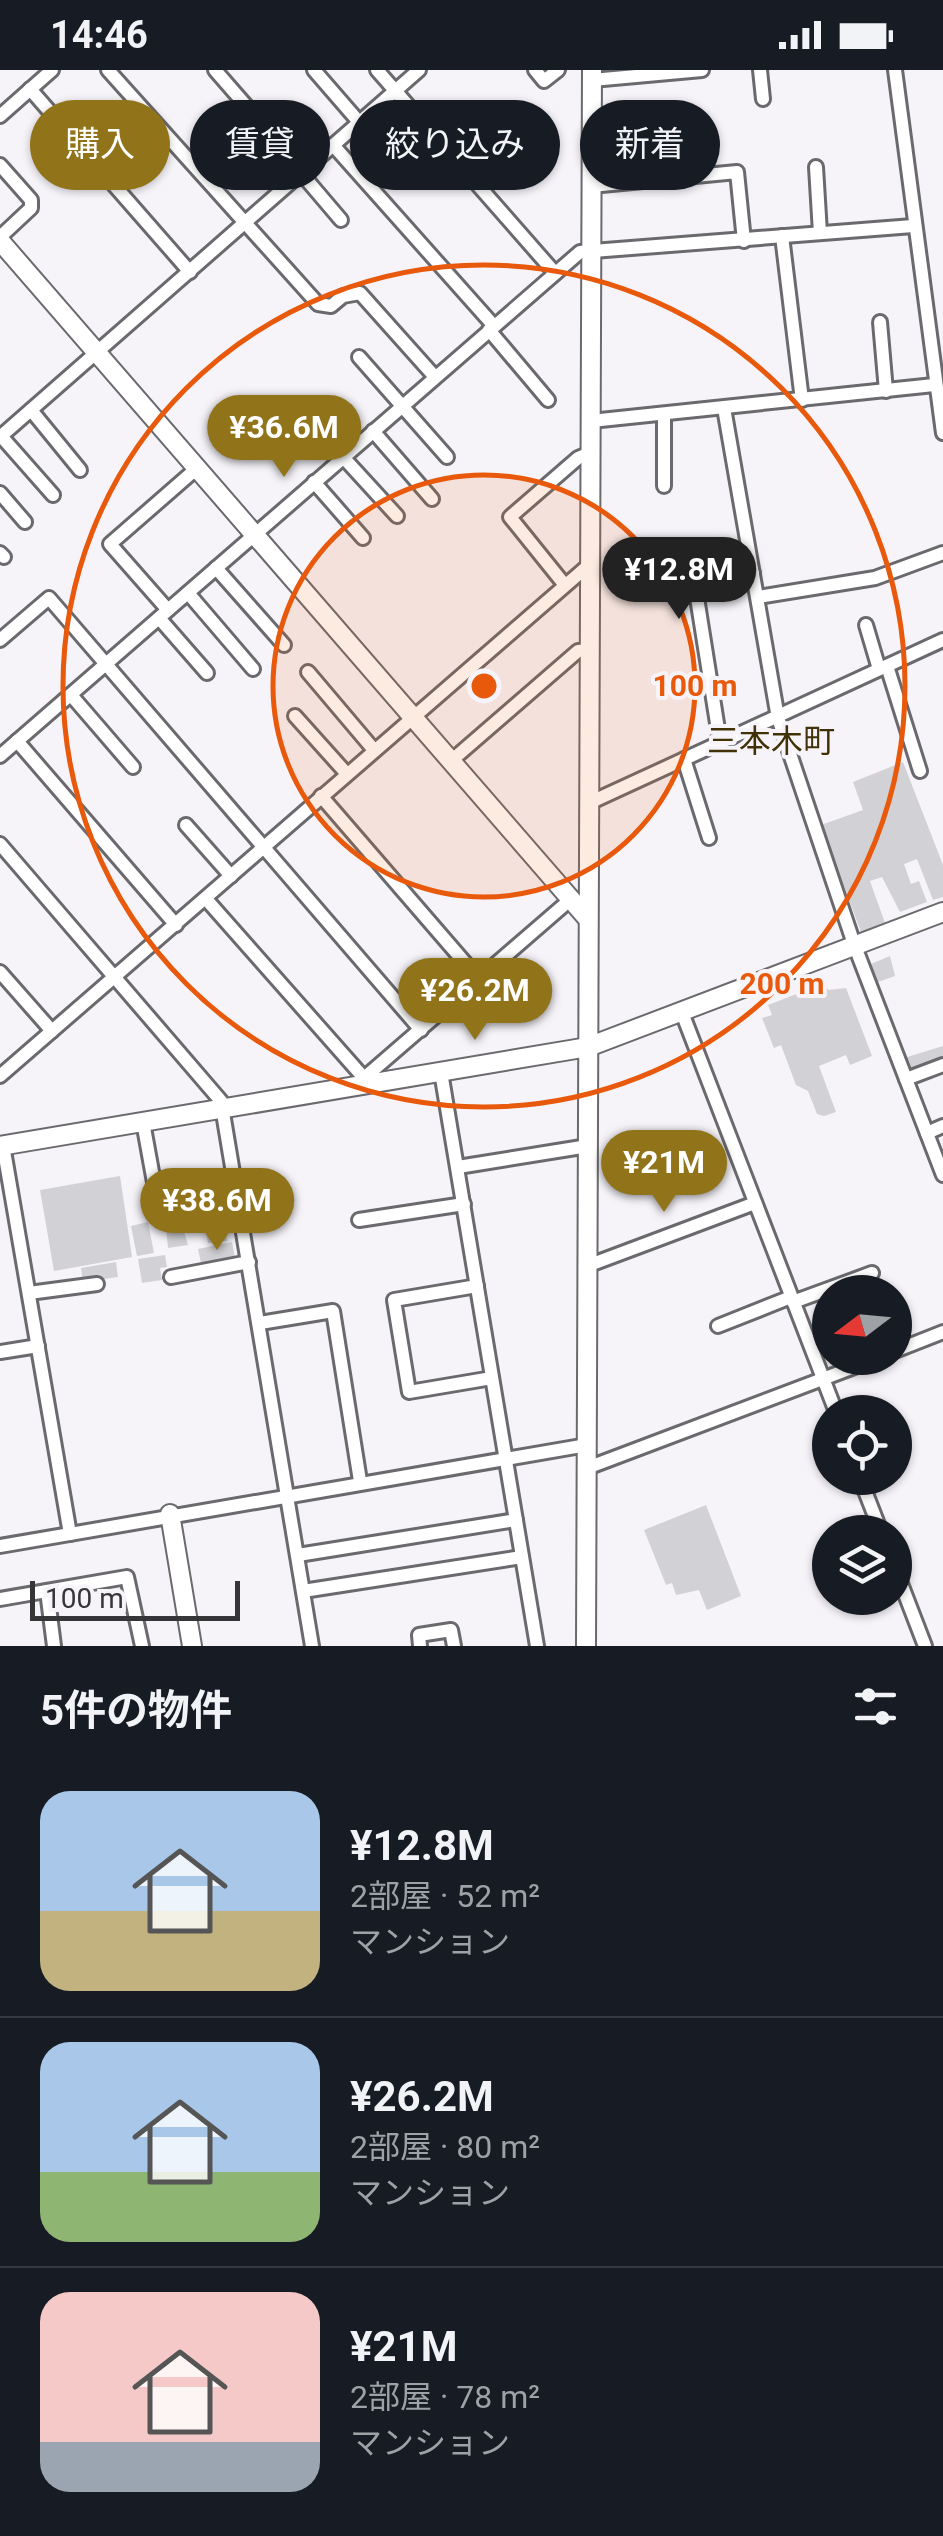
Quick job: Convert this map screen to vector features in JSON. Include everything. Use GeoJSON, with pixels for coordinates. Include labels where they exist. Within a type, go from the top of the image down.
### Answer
{"type":"FeatureCollection","features":[{"type":"Feature","properties":{"kind":"street"},"geometry":{"type":"LineString","coordinates":[[0,116],[52,70]]}},
{"type":"Feature","properties":{"kind":"street"},"geometry":{"type":"LineString","coordinates":[[108,70],[318,304],[331,306],[343,296],[360,293],[435,377]]}},
{"type":"Feature","properties":{"kind":"street"},"geometry":{"type":"LineString","coordinates":[[215,70],[241,100]]}},
{"type":"Feature","properties":{"kind":"street"},"geometry":{"type":"LineString","coordinates":[[314,70],[350,112]]}},
{"type":"Feature","properties":{"kind":"street"},"geometry":{"type":"LineString","coordinates":[[376,70],[555,273]]}},
{"type":"Feature","properties":{"kind":"street"},"geometry":{"type":"LineString","coordinates":[[385,100],[419,70]]}},
{"type":"Feature","properties":{"kind":"street"},"geometry":{"type":"LineString","coordinates":[[535,70],[544,81],[558,70]]}},
{"type":"Feature","properties":{"kind":"street"},"geometry":{"type":"LineString","coordinates":[[592,100],[592,75],[702,70]]}},
{"type":"Feature","properties":{"kind":"street"},"geometry":{"type":"LineString","coordinates":[[760,70],[763,100]]}},
{"type":"Feature","properties":{"kind":"street"},"geometry":{"type":"LineString","coordinates":[[895,70],[943,431]]}},
{"type":"Feature","properties":{"kind":"street"},"geometry":{"type":"LineString","coordinates":[[30,89],[190,272]]}},
{"type":"Feature","properties":{"kind":"street"},"geometry":{"type":"LineString","coordinates":[[330,148],[350,130]]}},
{"type":"Feature","properties":{"kind":"street"},"geometry":{"type":"LineString","coordinates":[[333,145],[548,400]]}},
{"type":"Feature","properties":{"kind":"street"},"geometry":{"type":"LineString","coordinates":[[0,165],[31,200],[31,208],[0,239],[588,918]]}},
{"type":"Feature","properties":{"kind":"street"},"geometry":{"type":"LineString","coordinates":[[816,167],[820,233]]}},
{"type":"Feature","properties":{"kind":"street"},"geometry":{"type":"LineString","coordinates":[[720,174],[737,172],[744,240]]}},
{"type":"Feature","properties":{"kind":"street"},"geometry":{"type":"LineString","coordinates":[[54,495],[1,436],[282,190]]}},
{"type":"Feature","properties":{"kind":"street"},"geometry":{"type":"LineString","coordinates":[[317,190],[341,220]]}},
{"type":"Feature","properties":{"kind":"street"},"geometry":{"type":"LineString","coordinates":[[586,1646],[591,190]]}},
{"type":"Feature","properties":{"kind":"street"},"geometry":{"type":"LineString","coordinates":[[0,756],[580,252],[914,226]]}},
{"type":"Feature","properties":{"kind":"street"},"geometry":{"type":"LineString","coordinates":[[782,236],[802,400]]}},
{"type":"Feature","properties":{"kind":"street"},"geometry":{"type":"LineString","coordinates":[[926,311],[943,310]]}},
{"type":"Feature","properties":{"kind":"street"},"geometry":{"type":"LineString","coordinates":[[880,322],[886,391]]}},
{"type":"Feature","properties":{"kind":"street"},"geometry":{"type":"LineString","coordinates":[[360,357],[447,457]]}},
{"type":"Feature","properties":{"kind":"street"},"geometry":{"type":"LineString","coordinates":[[591,422],[934,385]]}},
{"type":"Feature","properties":{"kind":"street"},"geometry":{"type":"LineString","coordinates":[[724,408],[778,718],[854,944],[943,1175]]}},
{"type":"Feature","properties":{"kind":"street"},"geometry":{"type":"LineString","coordinates":[[31,410],[80,470]]}},
{"type":"Feature","properties":{"kind":"street"},"geometry":{"type":"LineString","coordinates":[[664,414],[664,486]]}},
{"type":"Feature","properties":{"kind":"street"},"geometry":{"type":"LineString","coordinates":[[373,431],[432,499]]}},
{"type":"Feature","properties":{"kind":"street"},"geometry":{"type":"LineString","coordinates":[[564,584],[510,516],[578,458],[590,453]]}},
{"type":"Feature","properties":{"kind":"street"},"geometry":{"type":"LineString","coordinates":[[343,457],[397,516]]}},
{"type":"Feature","properties":{"kind":"street"},"geometry":{"type":"LineString","coordinates":[[196,469],[110,544],[206,673]]}},
{"type":"Feature","properties":{"kind":"street"},"geometry":{"type":"LineString","coordinates":[[314,482],[363,538]]}},
{"type":"Feature","properties":{"kind":"street"},"geometry":{"type":"LineString","coordinates":[[0,493],[26,522]]}},
{"type":"Feature","properties":{"kind":"street"},"geometry":{"type":"LineString","coordinates":[[758,597],[875,578],[943,553]]}},
{"type":"Feature","properties":{"kind":"street"},"geometry":{"type":"LineString","coordinates":[[0,1076],[589,565]]}},
{"type":"Feature","properties":{"kind":"street"},"geometry":{"type":"LineString","coordinates":[[216,568],[284,645]]}},
{"type":"Feature","properties":{"kind":"street"},"geometry":{"type":"LineString","coordinates":[[720,742],[695,584],[753,573]]}},
{"type":"Feature","properties":{"kind":"street"},"geometry":{"type":"LineString","coordinates":[[188,593],[253,669]]}},
{"type":"Feature","properties":{"kind":"street"},"geometry":{"type":"LineString","coordinates":[[0,640],[48,598],[421,1030]]}},
{"type":"Feature","properties":{"kind":"street"},"geometry":{"type":"LineString","coordinates":[[866,625],[920,771]]}},
{"type":"Feature","properties":{"kind":"street"},"geometry":{"type":"LineString","coordinates":[[589,803],[943,640]]}},
{"type":"Feature","properties":{"kind":"street"},"geometry":{"type":"LineString","coordinates":[[452,761],[578,650],[589,650]]}},
{"type":"Feature","properties":{"kind":"street"},"geometry":{"type":"LineString","coordinates":[[308,672],[374,750]]}},
{"type":"Feature","properties":{"kind":"street"},"geometry":{"type":"LineString","coordinates":[[72,694],[133,767]]}},
{"type":"Feature","properties":{"kind":"street"},"geometry":{"type":"LineString","coordinates":[[295,716],[346,774]]}},
{"type":"Feature","properties":{"kind":"street"},"geometry":{"type":"LineString","coordinates":[[18,741],[176,926]]}},
{"type":"Feature","properties":{"kind":"street"},"geometry":{"type":"LineString","coordinates":[[684,760],[710,838]]}},
{"type":"Feature","properties":{"kind":"street"},"geometry":{"type":"LineString","coordinates":[[321,796],[479,980]]}},
{"type":"Feature","properties":{"kind":"street"},"geometry":{"type":"LineString","coordinates":[[186,825],[231,876]]}},
{"type":"Feature","properties":{"kind":"street"},"geometry":{"type":"LineString","coordinates":[[0,844],[223,1108],[312,1646]]}},
{"type":"Feature","properties":{"kind":"street"},"geometry":{"type":"LineString","coordinates":[[206,899],[364,1081]]}},
{"type":"Feature","properties":{"kind":"street"},"geometry":{"type":"LineString","coordinates":[[364,1081],[571,899]]}},
{"type":"Feature","properties":{"kind":"street"},"geometry":{"type":"LineString","coordinates":[[70,1534],[29,1293],[7,1209],[2,1146],[364,1081],[588,1047],[943,912]]}},
{"type":"Feature","properties":{"kind":"street"},"geometry":{"type":"LineString","coordinates":[[0,972],[52,1030]]}},
{"type":"Feature","properties":{"kind":"street"},"geometry":{"type":"LineString","coordinates":[[681,1010],[829,1395]]}},
{"type":"Feature","properties":{"kind":"street"},"geometry":{"type":"LineString","coordinates":[[906,1079],[943,1065]]}},
{"type":"Feature","properties":{"kind":"street"},"geometry":{"type":"LineString","coordinates":[[441,1072],[537,1646]]}},
{"type":"Feature","properties":{"kind":"street"},"geometry":{"type":"LineString","coordinates":[[143,1122],[159,1210],[237,1199]]}},
{"type":"Feature","properties":{"kind":"street"},"geometry":{"type":"LineString","coordinates":[[926,1133],[943,1126]]}},
{"type":"Feature","properties":{"kind":"street"},"geometry":{"type":"LineString","coordinates":[[458,1167],[588,1146]]}},
{"type":"Feature","properties":{"kind":"street"},"geometry":{"type":"LineString","coordinates":[[587,1266],[755,1203]]}},
{"type":"Feature","properties":{"kind":"street"},"geometry":{"type":"LineString","coordinates":[[359,1220],[464,1204]]}},
{"type":"Feature","properties":{"kind":"street"},"geometry":{"type":"LineString","coordinates":[[171,1277],[248,1262]]}},
{"type":"Feature","properties":{"kind":"street"},"geometry":{"type":"LineString","coordinates":[[718,1326],[872,1274]]}},
{"type":"Feature","properties":{"kind":"street"},"geometry":{"type":"LineString","coordinates":[[29,1293],[97,1284]]}},
{"type":"Feature","properties":{"kind":"street"},"geometry":{"type":"LineString","coordinates":[[477,1286],[394,1300],[406,1374],[409,1392],[492,1378]]}},
{"type":"Feature","properties":{"kind":"street"},"geometry":{"type":"LineString","coordinates":[[260,1323],[333,1311],[360,1481]]}},
{"type":"Feature","properties":{"kind":"street"},"geometry":{"type":"LineString","coordinates":[[912,1344],[943,1332]]}},
{"type":"Feature","properties":{"kind":"street"},"geometry":{"type":"LineString","coordinates":[[0,1352],[38,1346]]}},
{"type":"Feature","properties":{"kind":"street"},"geometry":{"type":"LineString","coordinates":[[588,1468],[833,1375]]}},
{"type":"Feature","properties":{"kind":"street"},"geometry":{"type":"LineString","coordinates":[[0,1546],[360,1481],[587,1446]]}},
{"type":"Feature","properties":{"kind":"street"},"geometry":{"type":"LineString","coordinates":[[170,1514],[192,1646]]}},
{"type":"Feature","properties":{"kind":"street"},"geometry":{"type":"LineString","coordinates":[[298,1555],[516,1520]]}},
{"type":"Feature","properties":{"kind":"street"},"geometry":{"type":"LineString","coordinates":[[303,1591],[522,1558]]}},
{"type":"Feature","properties":{"kind":"street"},"geometry":{"type":"LineString","coordinates":[[0,1599],[128,1577],[142,1646]]}},
{"type":"Feature","properties":{"kind":"street"},"geometry":{"type":"LineString","coordinates":[[47,1591],[54,1646]]}},
{"type":"Feature","properties":{"kind":"street"},"geometry":{"type":"LineString","coordinates":[[912,1612],[925,1646]]}},
{"type":"Feature","properties":{"kind":"street"},"geometry":{"type":"LineString","coordinates":[[420,1646],[419,1635],[451,1630],[454,1646]]}},
{"type":"Feature","properties":{"kind":"building"},"geometry":{"type":"Polygon","coordinates":[[[903,762],[943,865],[943,897],[933,900],[917,859],[904,864],[911,884],[919,881],[927,902],[900,912],[882,877],[870,881],[885,923],[861,932],[821,825],[863,810],[853,782],[903,762]]]}},
{"type":"Feature","properties":{"kind":"building"},"geometry":{"type":"Polygon","coordinates":[[[890,956],[895,976],[878,982],[871,964],[890,956]]]}},
{"type":"Feature","properties":{"kind":"building"},"geometry":{"type":"Polygon","coordinates":[[[825,983],[828,990],[846,988],[872,1056],[850,1065],[846,1055],[819,1066],[836,1112],[824,1116],[817,1114],[808,1091],[796,1085],[781,1045],[774,1048],[762,1018],[772,1015],[768,1005],[825,983]]]}},
{"type":"Feature","properties":{"kind":"building"},"geometry":{"type":"Polygon","coordinates":[[[943,1046],[943,1059],[914,1069],[908,1067],[904,1058],[943,1046]]]}},
{"type":"Feature","properties":{"kind":"building"},"geometry":{"type":"Polygon","coordinates":[[[120,1176],[132,1257],[54,1271],[40,1190],[120,1176]]]}},
{"type":"Feature","properties":{"kind":"building"},"geometry":{"type":"Polygon","coordinates":[[[223,1210],[227,1241],[208,1243],[203,1214],[223,1210]]]}},
{"type":"Feature","properties":{"kind":"building"},"geometry":{"type":"Polygon","coordinates":[[[180,1217],[188,1245],[168,1248],[165,1219],[180,1217]]]}},
{"type":"Feature","properties":{"kind":"building"},"geometry":{"type":"Polygon","coordinates":[[[148,1222],[154,1253],[137,1256],[131,1226],[148,1222]]]}},
{"type":"Feature","properties":{"kind":"building"},"geometry":{"type":"Polygon","coordinates":[[[232,1242],[235,1258],[201,1263],[198,1249],[232,1242]]]}},
{"type":"Feature","properties":{"kind":"building"},"geometry":{"type":"Polygon","coordinates":[[[165,1255],[167,1267],[160,1268],[162,1280],[142,1283],[138,1259],[165,1255]]]}},
{"type":"Feature","properties":{"kind":"building"},"geometry":{"type":"Polygon","coordinates":[[[116,1262],[118,1277],[83,1282],[81,1268],[116,1262]]]}},
{"type":"Feature","properties":{"kind":"building"},"geometry":{"type":"Polygon","coordinates":[[[706,1505],[741,1596],[707,1610],[699,1590],[676,1595],[672,1583],[666,1585],[644,1530],[706,1505]]]}},
{"type":"Feature","properties":{"kind":"district","name":"三本木町"},"geometry":{"type":"Point","coordinates":[771,741]}}]}
